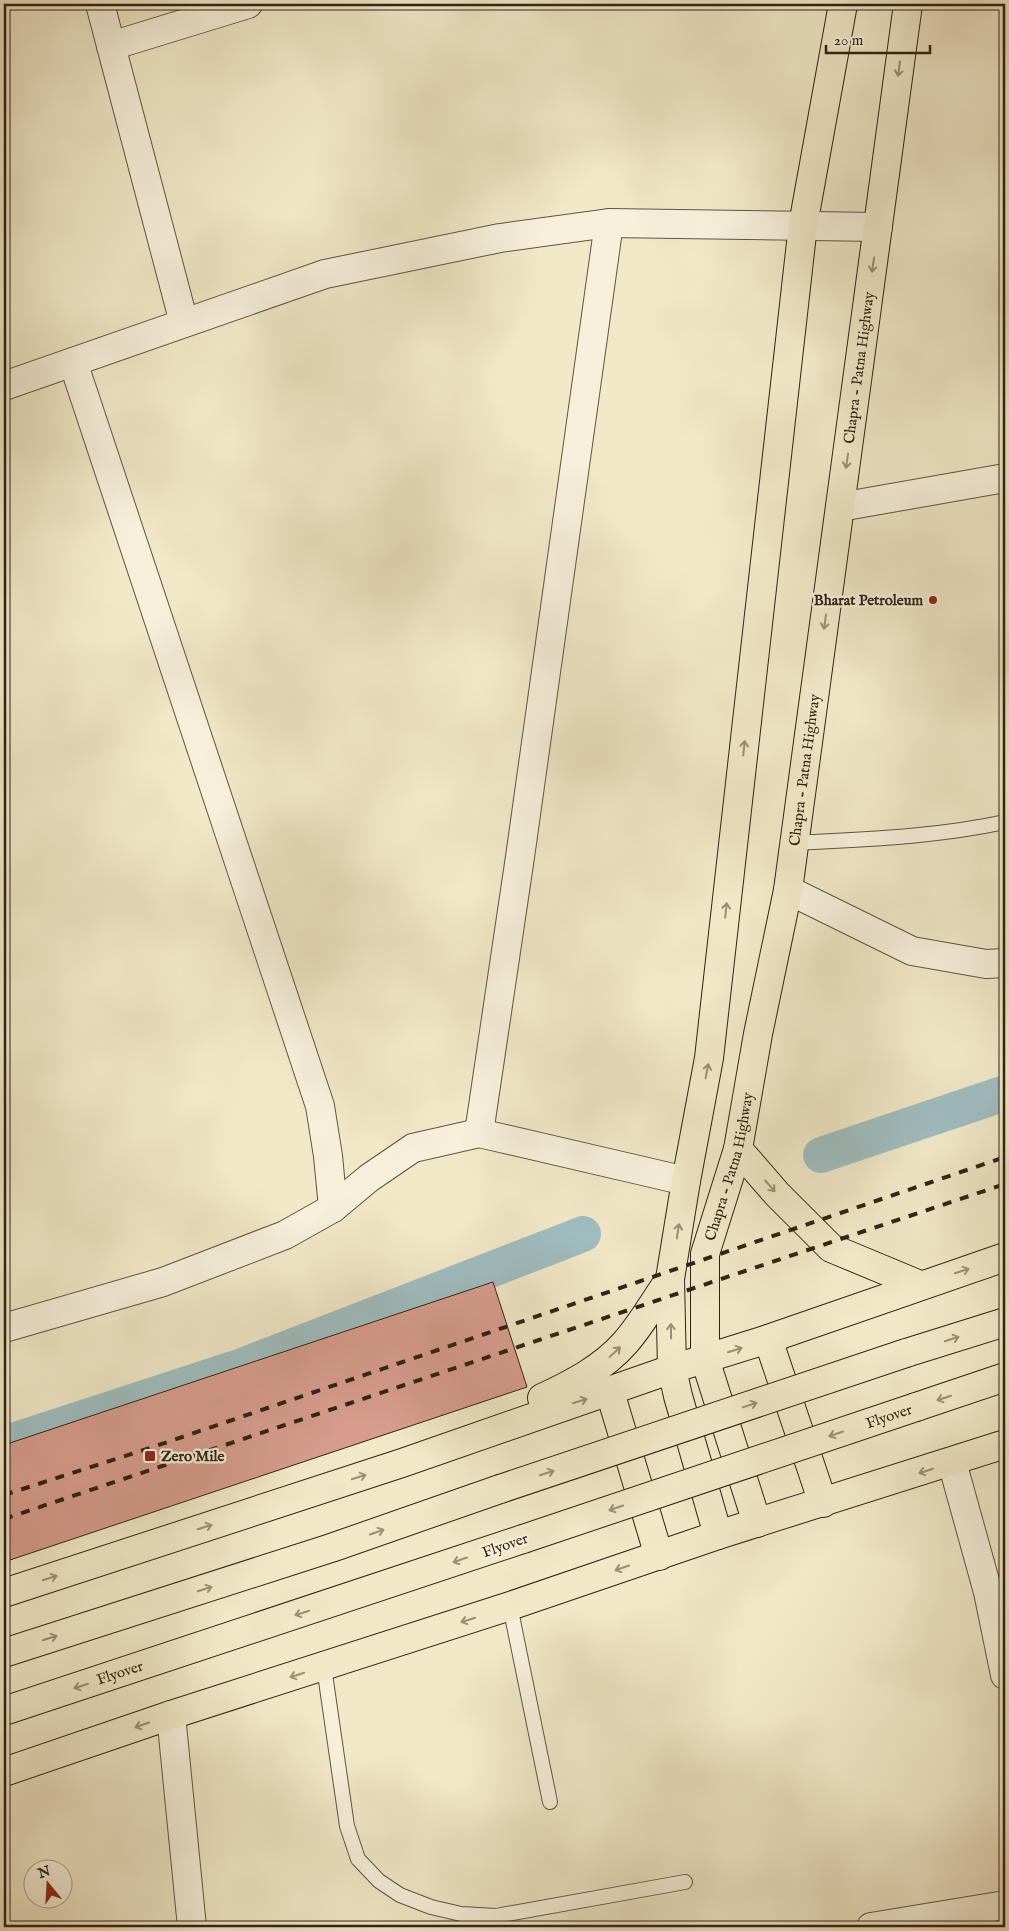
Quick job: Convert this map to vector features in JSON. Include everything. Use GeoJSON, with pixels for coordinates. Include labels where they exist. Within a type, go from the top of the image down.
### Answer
{"type":"FeatureCollection","features":[{"type":"Feature","properties":{"kind":"highway"},"geometry":{"type":"LineString","coordinates":[[718,1535],[672,1369],[670,1279],[709,1058],[803,225],[842,4]]}},
{"type":"Feature","properties":{"kind":"highway","name":"Chapra - Patna Highway"},"geometry":{"type":"LineString","coordinates":[[757,1523],[705,1359],[705,1254],[738,1149],[758,1034],[788,890],[908,4]]}},
{"type":"Feature","properties":{"kind":"highway"},"geometry":{"type":"LineString","coordinates":[[738,1149],[777,1194],[831,1248],[920,1285]]}},
{"type":"Feature","properties":{"kind":"highway"},"geometry":{"type":"LineString","coordinates":[[4,1593],[402,1463],[672,1369],[768,1339],[1005,1256]]}},
{"type":"Feature","properties":{"kind":"highway"},"geometry":{"type":"LineString","coordinates":[[402,1463],[576,1382],[603,1363],[626,1342],[670,1279]]}},
{"type":"Feature","properties":{"kind":"highway"},"geometry":{"type":"LineString","coordinates":[[4,1653],[332,1548],[500,1489],[906,1353],[1005,1322]]}},
{"type":"Feature","properties":{"kind":"highway"},"geometry":{"type":"LineString","coordinates":[[768,1339],[823,1503]]}},
{"type":"Feature","properties":{"kind":"highway","name":"Flyover"},"geometry":{"type":"LineString","coordinates":[[4,1711],[1005,1377]]}},
{"type":"Feature","properties":{"kind":"highway"},"geometry":{"type":"LineString","coordinates":[[610,1392],[659,1556]]}},
{"type":"Feature","properties":{"kind":"highway"},"geometry":{"type":"LineString","coordinates":[[4,1772],[172,1715],[510,1606],[718,1535],[1005,1444]]}},
{"type":"Feature","properties":{"kind":"street"},"geometry":{"type":"LineString","coordinates":[[100,4],[184,323]]}},
{"type":"Feature","properties":{"kind":"street"},"geometry":{"type":"LineString","coordinates":[[111,46],[248,4]]}},
{"type":"Feature","properties":{"kind":"street"},"geometry":{"type":"LineString","coordinates":[[479,1133],[520,857],[609,223]]}},
{"type":"Feature","properties":{"kind":"street"},"geometry":{"type":"LineString","coordinates":[[4,386],[325,274],[491,240],[609,223],[878,227]]}},
{"type":"Feature","properties":{"kind":"street"},"geometry":{"type":"LineString","coordinates":[[73,362],[320,1106],[328,1156],[333,1208]]}},
{"type":"Feature","properties":{"kind":"street"},"geometry":{"type":"LineString","coordinates":[[840,507],[1005,478]]}},
{"type":"Feature","properties":{"kind":"street"},"geometry":{"type":"LineString","coordinates":[[788,890],[912,951],[986,964],[1005,963]]}},
{"type":"Feature","properties":{"kind":"street"},"geometry":{"type":"LineString","coordinates":[[4,1328],[163,1282],[285,1235],[333,1208],[369,1178],[413,1148],[479,1133],[686,1181]]}},
{"type":"Feature","properties":{"kind":"street"},"geometry":{"type":"LineString","coordinates":[[952,1462],[988,1592],[1005,1675]]}},
{"type":"Feature","properties":{"kind":"street"},"geometry":{"type":"LineString","coordinates":[[172,1715],[192,1927]]}},
{"type":"Feature","properties":{"kind":"street"},"geometry":{"type":"LineString","coordinates":[[871,1927],[1005,1905]]}},
{"type":"Feature","properties":{"kind":"lane"},"geometry":{"type":"LineString","coordinates":[[795,843],[902,837],[971,830],[1005,822]]}},
{"type":"Feature","properties":{"kind":"lane"},"geometry":{"type":"LineString","coordinates":[[510,1606],[550,1802]]}},
{"type":"Feature","properties":{"kind":"lane"},"geometry":{"type":"LineString","coordinates":[[324,1667],[347,1826],[358,1859],[379,1881],[400,1894],[431,1907],[461,1914],[496,1916],[685,1882]]}},
{"type":"Feature","properties":{"kind":"building"},"geometry":{"type":"Polygon","coordinates":[[[493,1282],[527,1387],[4,1562],[4,1445],[493,1282]]]}},
{"type":"Feature","properties":{"kind":"waterway"},"geometry":{"type":"LineString","coordinates":[[821,1155],[1005,1093]]}},
{"type":"Feature","properties":{"kind":"waterway"},"geometry":{"type":"LineString","coordinates":[[4,1444],[242,1366],[583,1234]]}},
{"type":"Feature","properties":{"kind":"railway"},"geometry":{"type":"LineString","coordinates":[[4,1495],[147,1449],[1005,1157]]}},
{"type":"Feature","properties":{"kind":"railway"},"geometry":{"type":"LineString","coordinates":[[4,1519],[1005,1184]]}},
{"type":"Feature","properties":{"kind":"place","name":"Bharat Petroleum"},"geometry":{"type":"Point","coordinates":[933,600]}},
{"type":"Feature","properties":{"kind":"place","name":"Zero Mile"},"geometry":{"type":"Point","coordinates":[150,1456]}}]}
